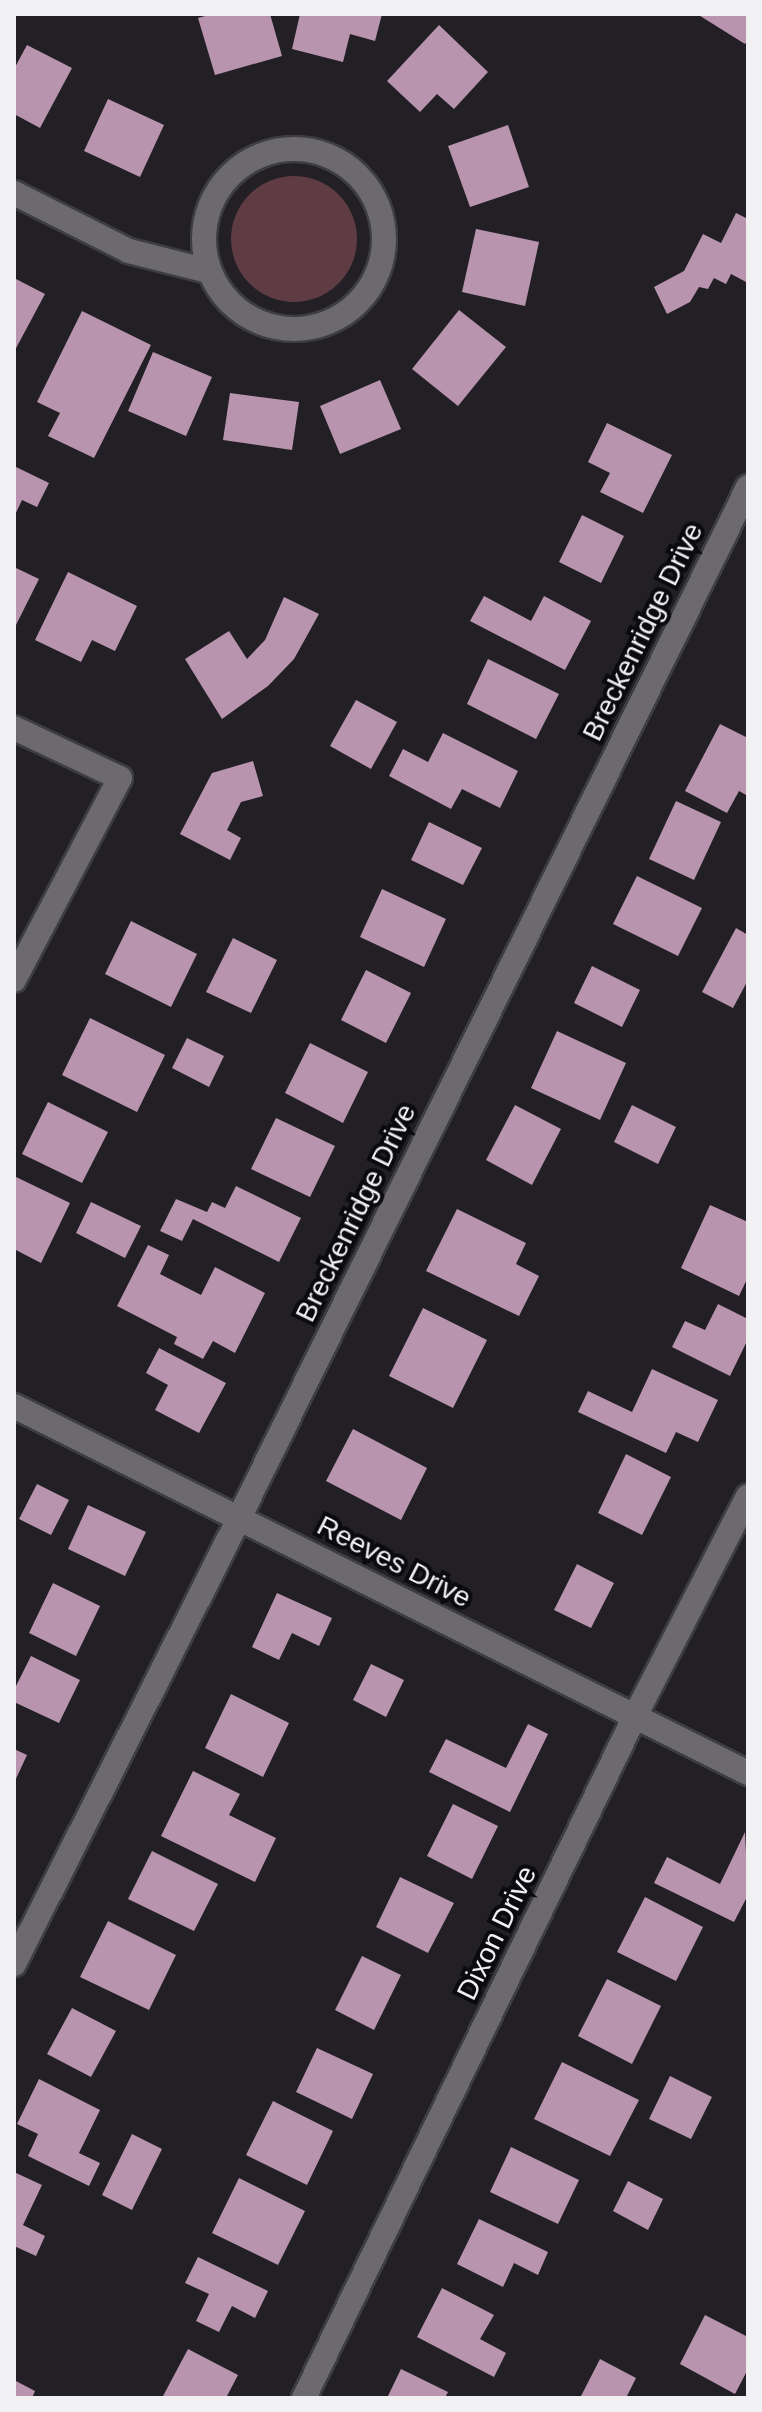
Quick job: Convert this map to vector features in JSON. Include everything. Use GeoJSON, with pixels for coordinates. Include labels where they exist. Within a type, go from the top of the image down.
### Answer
{"type":"FeatureCollection","features":[{"type":"Feature","properties":{"kind":"street"},"geometry":{"type":"LineString","coordinates":[[14,193],[129,251],[208,271],[229,303],[261,324],[299,330],[336,320],[366,296],[383,263],[386,225],[372,189],[345,162],[309,148],[271,150],[237,167],[213,197],[203,233],[208,271]]}},
{"type":"Feature","properties":{"kind":"street","name":"Breckenridge Drive"},"geometry":{"type":"LineString","coordinates":[[14,1964],[239,1518],[748,487]]}},
{"type":"Feature","properties":{"kind":"street"},"geometry":{"type":"LineString","coordinates":[[14,728],[120,778],[14,980]]}},
{"type":"Feature","properties":{"kind":"street","name":"Reeves Drive"},"geometry":{"type":"LineString","coordinates":[[14,1406],[748,1773]]}},
{"type":"Feature","properties":{"kind":"street","name":"Dixon Drive"},"geometry":{"type":"LineString","coordinates":[[304,2398],[635,1716],[748,1496]]}},
{"type":"Feature","properties":{"kind":"shaded area"},"geometry":{"type":"Polygon","coordinates":[[[294,176],[318,181],[338,195],[352,215],[357,239],[352,263],[338,283],[318,297],[294,302],[270,297],[250,283],[236,263],[231,239],[236,215],[250,195],[270,181],[294,176]]]}},
{"type":"Feature","properties":{"kind":"building"},"geometry":{"type":"Polygon","coordinates":[[[212,14],[270,14],[282,56],[215,75],[198,18],[212,14]]]}},
{"type":"Feature","properties":{"kind":"building"},"geometry":{"type":"Polygon","coordinates":[[[300,14],[382,14],[375,41],[350,34],[343,62],[292,49],[300,14]]]}},
{"type":"Feature","properties":{"kind":"building"},"geometry":{"type":"Polygon","coordinates":[[[697,14],[748,14],[748,40],[745,44],[697,14]]]}},
{"type":"Feature","properties":{"kind":"building"},"geometry":{"type":"Polygon","coordinates":[[[439,25],[488,72],[454,109],[437,94],[420,112],[387,81],[439,25]]]}},
{"type":"Feature","properties":{"kind":"building"},"geometry":{"type":"Polygon","coordinates":[[[27,45],[72,68],[40,128],[14,114],[14,69],[27,45]]]}},
{"type":"Feature","properties":{"kind":"building"},"geometry":{"type":"Polygon","coordinates":[[[108,99],[164,125],[140,177],[84,151],[108,99]]]}},
{"type":"Feature","properties":{"kind":"building"},"geometry":{"type":"Polygon","coordinates":[[[508,125],[529,187],[470,207],[448,146],[508,125]]]}},
{"type":"Feature","properties":{"kind":"building"},"geometry":{"type":"Polygon","coordinates":[[[736,213],[748,219],[748,283],[731,274],[726,284],[714,278],[708,289],[699,287],[690,302],[667,314],[654,287],[684,271],[703,234],[721,243],[736,213]]]}},
{"type":"Feature","properties":{"kind":"building"},"geometry":{"type":"Polygon","coordinates":[[[476,229],[539,242],[525,306],[462,292],[476,229]]]}},
{"type":"Feature","properties":{"kind":"building"},"geometry":{"type":"Polygon","coordinates":[[[14,278],[45,294],[14,352],[14,278]]]}},
{"type":"Feature","properties":{"kind":"building"},"geometry":{"type":"Polygon","coordinates":[[[459,310],[506,347],[458,406],[412,369],[459,310]]]}},
{"type":"Feature","properties":{"kind":"building"},"geometry":{"type":"Polygon","coordinates":[[[82,311],[151,345],[94,458],[48,436],[60,413],[37,402],[82,311]]]}},
{"type":"Feature","properties":{"kind":"building"},"geometry":{"type":"Polygon","coordinates":[[[153,352],[212,377],[186,436],[128,411],[153,352]]]}},
{"type":"Feature","properties":{"kind":"building"},"geometry":{"type":"Polygon","coordinates":[[[380,380],[401,429],[340,454],[320,406],[380,380]]]}},
{"type":"Feature","properties":{"kind":"building"},"geometry":{"type":"Polygon","coordinates":[[[230,393],[299,402],[292,450],[223,440],[230,393]]]}},
{"type":"Feature","properties":{"kind":"building"},"geometry":{"type":"Polygon","coordinates":[[[607,423],[672,455],[643,513],[600,492],[610,473],[588,462],[607,423]]]}},
{"type":"Feature","properties":{"kind":"building"},"geometry":{"type":"Polygon","coordinates":[[[14,466],[49,483],[37,507],[22,500],[14,517],[14,466]]]}},
{"type":"Feature","properties":{"kind":"building"},"geometry":{"type":"Polygon","coordinates":[[[582,515],[624,536],[601,583],[559,562],[582,515]]]}},
{"type":"Feature","properties":{"kind":"building"},"geometry":{"type":"Polygon","coordinates":[[[14,567],[39,579],[14,629],[14,567]]]}},
{"type":"Feature","properties":{"kind":"building"},"geometry":{"type":"Polygon","coordinates":[[[68,572],[137,606],[115,651],[92,640],[81,662],[35,640],[68,572]]]}},
{"type":"Feature","properties":{"kind":"building"},"geometry":{"type":"Polygon","coordinates":[[[484,596],[531,621],[544,596],[591,621],[565,670],[470,621],[484,596]]]}},
{"type":"Feature","properties":{"kind":"building"},"geometry":{"type":"Polygon","coordinates":[[[284,597],[319,614],[294,659],[268,686],[222,719],[185,659],[229,631],[247,659],[265,640],[284,597]]]}},
{"type":"Feature","properties":{"kind":"building"},"geometry":{"type":"Polygon","coordinates":[[[488,659],[559,694],[536,739],[467,704],[488,659]]]}},
{"type":"Feature","properties":{"kind":"building"},"geometry":{"type":"Polygon","coordinates":[[[356,700],[397,722],[371,769],[330,746],[356,700]]]}},
{"type":"Feature","properties":{"kind":"building"},"geometry":{"type":"Polygon","coordinates":[[[720,724],[748,738],[748,796],[739,791],[727,813],[685,791],[720,724]]]}},
{"type":"Feature","properties":{"kind":"building"},"geometry":{"type":"Polygon","coordinates":[[[443,733],[518,771],[500,808],[462,789],[451,809],[389,776],[403,749],[428,762],[443,733]]]}},
{"type":"Feature","properties":{"kind":"building"},"geometry":{"type":"Polygon","coordinates":[[[253,761],[263,796],[241,802],[227,830],[241,838],[230,860],[180,834],[212,773],[253,761]]]}},
{"type":"Feature","properties":{"kind":"building"},"geometry":{"type":"Polygon","coordinates":[[[676,801],[721,822],[694,880],[649,859],[676,801]]]}},
{"type":"Feature","properties":{"kind":"building"},"geometry":{"type":"Polygon","coordinates":[[[429,822],[482,848],[463,885],[411,860],[429,822]]]}},
{"type":"Feature","properties":{"kind":"building"},"geometry":{"type":"Polygon","coordinates":[[[637,876],[702,908],[678,956],[613,924],[637,876]]]}},
{"type":"Feature","properties":{"kind":"building"},"geometry":{"type":"Polygon","coordinates":[[[382,889],[446,919],[424,967],[360,937],[382,889]]]}},
{"type":"Feature","properties":{"kind":"building"},"geometry":{"type":"Polygon","coordinates":[[[131,921],[197,954],[171,1007],[105,974],[131,921]]]}},
{"type":"Feature","properties":{"kind":"building"},"geometry":{"type":"Polygon","coordinates":[[[736,928],[748,935],[748,980],[733,1008],[702,992],[736,928]]]}},
{"type":"Feature","properties":{"kind":"building"},"geometry":{"type":"Polygon","coordinates":[[[233,938],[277,960],[251,1013],[206,992],[233,938]]]}},
{"type":"Feature","properties":{"kind":"building"},"geometry":{"type":"Polygon","coordinates":[[[592,966],[640,990],[622,1027],[574,1003],[592,966]]]}},
{"type":"Feature","properties":{"kind":"building"},"geometry":{"type":"Polygon","coordinates":[[[366,970],[411,993],[386,1043],[341,1020],[366,970]]]}},
{"type":"Feature","properties":{"kind":"building"},"geometry":{"type":"Polygon","coordinates":[[[90,1018],[165,1055],[137,1112],[62,1075],[90,1018]]]}},
{"type":"Feature","properties":{"kind":"building"},"geometry":{"type":"Polygon","coordinates":[[[557,1031],[626,1063],[600,1120],[531,1088],[557,1031]]]}},
{"type":"Feature","properties":{"kind":"building"},"geometry":{"type":"Polygon","coordinates":[[[187,1038],[224,1056],[209,1087],[172,1068],[187,1038]]]}},
{"type":"Feature","properties":{"kind":"building"},"geometry":{"type":"Polygon","coordinates":[[[310,1043],[368,1072],[343,1123],[285,1093],[310,1043]]]}},
{"type":"Feature","properties":{"kind":"building"},"geometry":{"type":"Polygon","coordinates":[[[48,1102],[108,1132],[82,1183],[22,1154],[48,1102]]]}},
{"type":"Feature","properties":{"kind":"building"},"geometry":{"type":"Polygon","coordinates":[[[515,1105],[561,1129],[532,1185],[486,1160],[515,1105]]]}},
{"type":"Feature","properties":{"kind":"building"},"geometry":{"type":"Polygon","coordinates":[[[632,1105],[676,1127],[658,1164],[614,1142],[632,1105]]]}},
{"type":"Feature","properties":{"kind":"building"},"geometry":{"type":"Polygon","coordinates":[[[276,1118],[335,1146],[310,1197],[251,1169],[276,1118]]]}},
{"type":"Feature","properties":{"kind":"building"},"geometry":{"type":"Polygon","coordinates":[[[14,1176],[70,1203],[41,1263],[14,1249],[14,1176]]]}},
{"type":"Feature","properties":{"kind":"building"},"geometry":{"type":"Polygon","coordinates":[[[236,1186],[301,1218],[279,1262],[193,1219],[182,1241],[160,1231],[176,1199],[207,1212],[212,1202],[225,1208],[236,1186]]]}},
{"type":"Feature","properties":{"kind":"building"},"geometry":{"type":"Polygon","coordinates":[[[91,1202],[141,1226],[125,1258],[76,1233],[91,1202]]]}},
{"type":"Feature","properties":{"kind":"building"},"geometry":{"type":"Polygon","coordinates":[[[710,1205],[748,1222],[748,1277],[739,1296],[681,1268],[710,1205]]]}},
{"type":"Feature","properties":{"kind":"building"},"geometry":{"type":"Polygon","coordinates":[[[457,1209],[526,1243],[516,1264],[539,1276],[519,1316],[426,1271],[457,1209]]]}},
{"type":"Feature","properties":{"kind":"building"},"geometry":{"type":"Polygon","coordinates":[[[148,1245],[169,1255],[160,1274],[201,1295],[215,1267],[265,1293],[235,1353],[213,1341],[203,1359],[174,1344],[177,1337],[117,1306],[148,1245]]]}},
{"type":"Feature","properties":{"kind":"building"},"geometry":{"type":"Polygon","coordinates":[[[718,1304],[748,1319],[748,1339],[730,1376],[672,1347],[685,1321],[705,1330],[718,1304]]]}},
{"type":"Feature","properties":{"kind":"building"},"geometry":{"type":"Polygon","coordinates":[[[423,1308],[487,1340],[453,1408],[389,1376],[423,1308]]]}},
{"type":"Feature","properties":{"kind":"building"},"geometry":{"type":"Polygon","coordinates":[[[159,1348],[226,1383],[199,1433],[155,1410],[168,1385],[146,1373],[159,1348]]]}},
{"type":"Feature","properties":{"kind":"building"},"geometry":{"type":"Polygon","coordinates":[[[652,1369],[718,1400],[698,1442],[676,1432],[666,1453],[578,1412],[588,1391],[632,1412],[652,1369]]]}},
{"type":"Feature","properties":{"kind":"building"},"geometry":{"type":"Polygon","coordinates":[[[353,1429],[427,1468],[401,1520],[326,1481],[353,1429]]]}},
{"type":"Feature","properties":{"kind":"building"},"geometry":{"type":"Polygon","coordinates":[[[626,1454],[671,1477],[642,1535],[598,1513],[626,1454]]]}},
{"type":"Feature","properties":{"kind":"building"},"geometry":{"type":"Polygon","coordinates":[[[37,1484],[69,1500],[51,1535],[19,1519],[37,1484]]]}},
{"type":"Feature","properties":{"kind":"building"},"geometry":{"type":"Polygon","coordinates":[[[88,1505],[146,1532],[125,1576],[68,1549],[88,1505]]]}},
{"type":"Feature","properties":{"kind":"building"},"geometry":{"type":"Polygon","coordinates":[[[577,1564],[614,1583],[591,1628],[554,1610],[577,1564]]]}},
{"type":"Feature","properties":{"kind":"building"},"geometry":{"type":"Polygon","coordinates":[[[53,1583],[100,1606],[76,1656],[29,1633],[53,1583]]]}},
{"type":"Feature","properties":{"kind":"building"},"geometry":{"type":"Polygon","coordinates":[[[277,1593],[332,1618],[319,1646],[292,1633],[279,1660],[252,1647],[277,1593]]]}},
{"type":"Feature","properties":{"kind":"building"},"geometry":{"type":"Polygon","coordinates":[[[31,1656],[80,1680],[59,1723],[14,1702],[14,1690],[31,1656]]]}},
{"type":"Feature","properties":{"kind":"building"},"geometry":{"type":"Polygon","coordinates":[[[371,1664],[404,1680],[386,1717],[353,1700],[371,1664]]]}},
{"type":"Feature","properties":{"kind":"building"},"geometry":{"type":"Polygon","coordinates":[[[231,1694],[289,1723],[263,1777],[205,1748],[231,1694]]]}},
{"type":"Feature","properties":{"kind":"building"},"geometry":{"type":"Polygon","coordinates":[[[528,1724],[548,1734],[510,1812],[429,1772],[446,1739],[506,1768],[528,1724]]]}},
{"type":"Feature","properties":{"kind":"building"},"geometry":{"type":"Polygon","coordinates":[[[14,1749],[27,1755],[14,1783],[14,1749]]]}},
{"type":"Feature","properties":{"kind":"building"},"geometry":{"type":"Polygon","coordinates":[[[193,1771],[240,1794],[229,1815],[276,1838],[255,1882],[161,1836],[193,1771]]]}},
{"type":"Feature","properties":{"kind":"building"},"geometry":{"type":"Polygon","coordinates":[[[453,1804],[498,1826],[472,1879],[427,1856],[453,1804]]]}},
{"type":"Feature","properties":{"kind":"building"},"geometry":{"type":"Polygon","coordinates":[[[745,1832],[748,1895],[734,1922],[654,1883],[667,1857],[720,1884],[745,1832]]]}},
{"type":"Feature","properties":{"kind":"building"},"geometry":{"type":"Polygon","coordinates":[[[152,1851],[218,1884],[194,1931],[128,1899],[152,1851]]]}},
{"type":"Feature","properties":{"kind":"building"},"geometry":{"type":"Polygon","coordinates":[[[400,1877],[454,1903],[428,1953],[376,1927],[400,1877]]]}},
{"type":"Feature","properties":{"kind":"building"},"geometry":{"type":"Polygon","coordinates":[[[645,1897],[703,1927],[676,1981],[617,1952],[645,1897]]]}},
{"type":"Feature","properties":{"kind":"building"},"geometry":{"type":"Polygon","coordinates":[[[108,1921],[176,1955],[149,2010],[80,1977],[108,1921]]]}},
{"type":"Feature","properties":{"kind":"building"},"geometry":{"type":"Polygon","coordinates":[[[362,1956],[401,1975],[374,2030],[335,2010],[362,1956]]]}},
{"type":"Feature","properties":{"kind":"building"},"geometry":{"type":"Polygon","coordinates":[[[607,1979],[661,2006],[632,2064],[578,2036],[607,1979]]]}},
{"type":"Feature","properties":{"kind":"building"},"geometry":{"type":"Polygon","coordinates":[[[72,2008],[116,2031],[91,2077],[47,2054],[72,2008]]]}},
{"type":"Feature","properties":{"kind":"building"},"geometry":{"type":"Polygon","coordinates":[[[317,2048],[373,2074],[352,2119],[296,2092],[317,2048]]]}},
{"type":"Feature","properties":{"kind":"building"},"geometry":{"type":"Polygon","coordinates":[[[562,2062],[639,2100],[610,2156],[534,2119],[562,2062]]]}},
{"type":"Feature","properties":{"kind":"building"},"geometry":{"type":"Polygon","coordinates":[[[670,2076],[712,2097],[691,2139],[649,2119],[670,2076]]]}},
{"type":"Feature","properties":{"kind":"building"},"geometry":{"type":"Polygon","coordinates":[[[39,2079],[100,2110],[79,2153],[100,2163],[89,2186],[28,2156],[38,2134],[17,2124],[39,2079]]]}},
{"type":"Feature","properties":{"kind":"building"},"geometry":{"type":"Polygon","coordinates":[[[273,2101],[333,2131],[307,2185],[246,2155],[273,2101]]]}},
{"type":"Feature","properties":{"kind":"building"},"geometry":{"type":"Polygon","coordinates":[[[132,2134],[162,2149],[132,2210],[102,2195],[132,2134]]]}},
{"type":"Feature","properties":{"kind":"building"},"geometry":{"type":"Polygon","coordinates":[[[511,2147],[579,2180],[558,2224],[490,2192],[511,2147]]]}},
{"type":"Feature","properties":{"kind":"building"},"geometry":{"type":"Polygon","coordinates":[[[14,2172],[42,2185],[23,2225],[45,2236],[36,2256],[14,2246],[14,2172]]]}},
{"type":"Feature","properties":{"kind":"building"},"geometry":{"type":"Polygon","coordinates":[[[239,2178],[305,2211],[278,2265],[212,2233],[239,2178]]]}},
{"type":"Feature","properties":{"kind":"building"},"geometry":{"type":"Polygon","coordinates":[[[628,2181],[663,2199],[648,2230],[613,2211],[628,2181]]]}},
{"type":"Feature","properties":{"kind":"building"},"geometry":{"type":"Polygon","coordinates":[[[479,2219],[548,2252],[538,2275],[514,2263],[503,2287],[457,2264],[479,2219]]]}},
{"type":"Feature","properties":{"kind":"building"},"geometry":{"type":"Polygon","coordinates":[[[198,2257],[268,2291],[255,2318],[232,2306],[219,2332],[196,2321],[209,2294],[185,2283],[198,2257]]]}},
{"type":"Feature","properties":{"kind":"building"},"geometry":{"type":"Polygon","coordinates":[[[442,2288],[494,2315],[480,2339],[506,2353],[494,2377],[417,2337],[442,2288]]]}},
{"type":"Feature","properties":{"kind":"building"},"geometry":{"type":"Polygon","coordinates":[[[705,2315],[748,2337],[748,2369],[735,2394],[680,2364],[705,2315]]]}},
{"type":"Feature","properties":{"kind":"building"},"geometry":{"type":"Polygon","coordinates":[[[188,2349],[238,2375],[226,2398],[162,2398],[188,2349]]]}},
{"type":"Feature","properties":{"kind":"building"},"geometry":{"type":"Polygon","coordinates":[[[600,2359],[636,2378],[626,2398],[580,2398],[600,2359]]]}},
{"type":"Feature","properties":{"kind":"building"},"geometry":{"type":"Polygon","coordinates":[[[401,2369],[448,2392],[445,2398],[387,2398],[401,2369]]]}},
{"type":"Feature","properties":{"kind":"building"},"geometry":{"type":"Polygon","coordinates":[[[14,2380],[35,2391],[32,2398],[14,2398],[14,2380]]]}}]}
